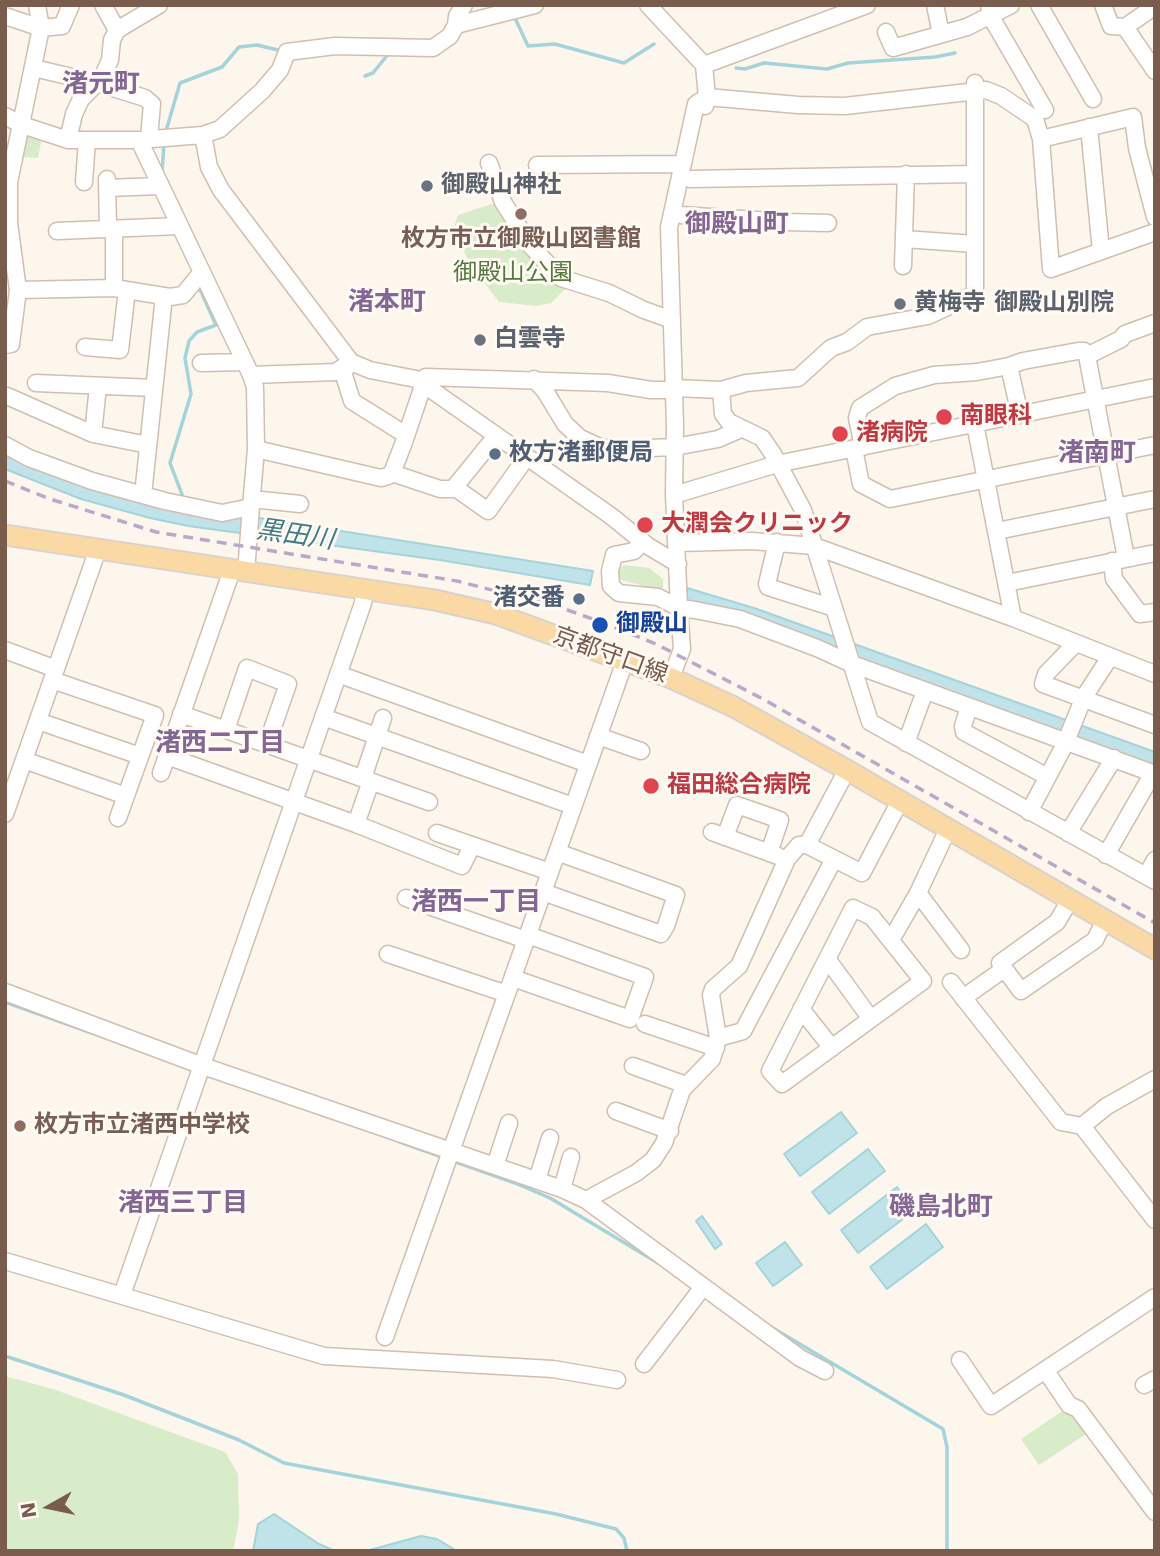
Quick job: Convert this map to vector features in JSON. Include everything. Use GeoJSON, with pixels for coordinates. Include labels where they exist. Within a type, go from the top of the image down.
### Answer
{"type":"FeatureCollection","features":[{"type":"Feature","properties":{"kind":"main road","name":"京都守口線"},"geometry":{"type":"LineString","coordinates":[[5,535],[435,600],[496,614],[671,678],[734,707],[1155,949]]}},
{"type":"Feature","properties":{"kind":"street"},"geometry":{"type":"LineString","coordinates":[[5,345],[10,344],[13,284],[7,222],[9,182],[41,28],[37,5]]}},
{"type":"Feature","properties":{"kind":"street"},"geometry":{"type":"LineString","coordinates":[[5,16],[41,28],[62,26],[71,5]]}},
{"type":"Feature","properties":{"kind":"street"},"geometry":{"type":"LineString","coordinates":[[103,5],[117,30]]}},
{"type":"Feature","properties":{"kind":"street"},"geometry":{"type":"LineString","coordinates":[[68,140],[74,114],[81,99],[97,83],[110,60],[112,40],[117,30],[159,5]]}},
{"type":"Feature","properties":{"kind":"street"},"geometry":{"type":"LineString","coordinates":[[5,116],[22,125],[68,140],[203,135],[220,129],[262,91],[279,70],[287,52],[335,46],[433,48],[442,43],[456,25],[457,16],[464,5]]}},
{"type":"Feature","properties":{"kind":"street"},"geometry":{"type":"LineString","coordinates":[[456,25],[535,5]]}},
{"type":"Feature","properties":{"kind":"street"},"geometry":{"type":"LineString","coordinates":[[648,5],[704,65],[707,97],[669,227],[674,495],[682,649],[671,678]]}},
{"type":"Feature","properties":{"kind":"street"},"geometry":{"type":"LineString","coordinates":[[704,65],[867,5]]}},
{"type":"Feature","properties":{"kind":"street"},"geometry":{"type":"LineString","coordinates":[[935,5],[941,34]]}},
{"type":"Feature","properties":{"kind":"street"},"geometry":{"type":"LineString","coordinates":[[886,32],[893,48],[941,34],[990,11],[1011,5]]}},
{"type":"Feature","properties":{"kind":"street"},"geometry":{"type":"LineString","coordinates":[[1039,5],[1093,99]]}},
{"type":"Feature","properties":{"kind":"street"},"geometry":{"type":"LineString","coordinates":[[1103,5],[1111,26],[1125,27],[1152,8]]}},
{"type":"Feature","properties":{"kind":"street"},"geometry":{"type":"LineString","coordinates":[[990,11],[1045,110]]}},
{"type":"Feature","properties":{"kind":"street"},"geometry":{"type":"LineString","coordinates":[[1125,27],[1155,71]]}},
{"type":"Feature","properties":{"kind":"street"},"geometry":{"type":"LineString","coordinates":[[34,68],[97,83],[145,98],[152,104],[144,139],[160,186],[255,387],[256,449],[249,533],[239,571],[161,773]]}},
{"type":"Feature","properties":{"kind":"street"},"geometry":{"type":"LineString","coordinates":[[707,97],[797,105],[845,106],[975,87],[986,90],[1001,96],[1035,119],[1041,139],[1051,269],[1155,232]]}},
{"type":"Feature","properties":{"kind":"street"},"geometry":{"type":"LineString","coordinates":[[392,473],[425,377],[608,383],[651,390],[721,390],[746,383],[798,379],[831,348],[847,342],[867,327],[928,316],[975,294],[975,87]]}},
{"type":"Feature","properties":{"kind":"street"},"geometry":{"type":"LineString","coordinates":[[1041,139],[1133,117],[1137,148],[1155,217]]}},
{"type":"Feature","properties":{"kind":"street"},"geometry":{"type":"LineString","coordinates":[[1089,127],[1101,251]]}},
{"type":"Feature","properties":{"kind":"street"},"geometry":{"type":"LineString","coordinates":[[203,135],[209,167],[221,190],[351,362],[370,370],[416,379],[611,516],[679,571]]}},
{"type":"Feature","properties":{"kind":"street"},"geometry":{"type":"LineString","coordinates":[[84,182],[87,140]]}},
{"type":"Feature","properties":{"kind":"street"},"geometry":{"type":"LineString","coordinates":[[489,163],[503,202],[531,246],[561,278],[609,293],[652,314],[672,320]]}},
{"type":"Feature","properties":{"kind":"street"},"geometry":{"type":"LineString","coordinates":[[537,165],[686,172],[973,174]]}},
{"type":"Feature","properties":{"kind":"street"},"geometry":{"type":"LineString","coordinates":[[670,245],[681,215],[686,172]]}},
{"type":"Feature","properties":{"kind":"street"},"geometry":{"type":"LineString","coordinates":[[904,266],[906,174]]}},
{"type":"Feature","properties":{"kind":"street"},"geometry":{"type":"LineString","coordinates":[[85,347],[120,350],[120,289],[107,183],[160,186]]}},
{"type":"Feature","properties":{"kind":"street"},"geometry":{"type":"LineString","coordinates":[[681,215],[828,223]]}},
{"type":"Feature","properties":{"kind":"street"},"geometry":{"type":"LineString","coordinates":[[57,230],[179,226]]}},
{"type":"Feature","properties":{"kind":"street"},"geometry":{"type":"LineString","coordinates":[[904,239],[975,244]]}},
{"type":"Feature","properties":{"kind":"street"},"geometry":{"type":"LineString","coordinates":[[13,284],[120,289],[164,296],[183,295],[201,273]]}},
{"type":"Feature","properties":{"kind":"street"},"geometry":{"type":"LineString","coordinates":[[143,495],[164,296]]}},
{"type":"Feature","properties":{"kind":"street"},"geometry":{"type":"LineString","coordinates":[[1087,356],[1121,340],[1125,334],[1155,323]]}},
{"type":"Feature","properties":{"kind":"street"},"geometry":{"type":"LineString","coordinates":[[1155,445],[1107,454],[890,499],[861,484],[857,418],[860,408],[895,386],[934,375],[977,372],[1084,351],[1097,400],[1107,454],[1117,506],[1119,559],[1114,579],[1140,614],[1155,612]]}},
{"type":"Feature","properties":{"kind":"street"},"geometry":{"type":"LineString","coordinates":[[201,363],[248,369],[336,372],[351,362]]}},
{"type":"Feature","properties":{"kind":"street"},"geometry":{"type":"LineString","coordinates":[[351,362],[343,372],[352,401],[406,435]]}},
{"type":"Feature","properties":{"kind":"street"},"geometry":{"type":"LineString","coordinates":[[1009,366],[1020,415]]}},
{"type":"Feature","properties":{"kind":"street"},"geometry":{"type":"LineString","coordinates":[[534,379],[545,391],[565,424],[585,441],[612,449],[675,447],[718,439],[741,429]]}},
{"type":"Feature","properties":{"kind":"street"},"geometry":{"type":"LineString","coordinates":[[36,383],[154,388]]}},
{"type":"Feature","properties":{"kind":"street"},"geometry":{"type":"LineString","coordinates":[[93,434],[98,386]]}},
{"type":"Feature","properties":{"kind":"street"},"geometry":{"type":"LineString","coordinates":[[674,495],[777,464],[1155,387]]}},
{"type":"Feature","properties":{"kind":"street"},"geometry":{"type":"LineString","coordinates":[[721,390],[723,414],[729,422],[762,438],[803,510],[870,722],[1151,878],[1155,860]]}},
{"type":"Feature","properties":{"kind":"street"},"geometry":{"type":"LineString","coordinates":[[7,396],[93,434],[148,445]]}},
{"type":"Feature","properties":{"kind":"street"},"geometry":{"type":"LineString","coordinates":[[975,424],[1013,618]]}},
{"type":"Feature","properties":{"kind":"street"},"geometry":{"type":"LineString","coordinates":[[453,489],[496,436]]}},
{"type":"Feature","properties":{"kind":"street"},"geometry":{"type":"LineString","coordinates":[[5,445],[29,458],[66,472],[143,495],[222,513],[300,504]]}},
{"type":"Feature","properties":{"kind":"street"},"geometry":{"type":"LineString","coordinates":[[256,449],[381,478],[392,473],[440,489],[457,489],[488,511],[526,458]]}},
{"type":"Feature","properties":{"kind":"street"},"geometry":{"type":"LineString","coordinates":[[997,531],[1155,499]]}},
{"type":"Feature","properties":{"kind":"street"},"geometry":{"type":"LineString","coordinates":[[642,542],[634,551],[614,555],[610,571],[611,586],[620,593],[659,597],[680,608],[740,619],[969,707],[1068,733],[1114,758],[1154,773],[1106,855]]}},
{"type":"Feature","properties":{"kind":"street"},"geometry":{"type":"LineString","coordinates":[[678,542],[777,542],[814,545],[1013,618],[1155,674]]}},
{"type":"Feature","properties":{"kind":"street"},"geometry":{"type":"LineString","coordinates":[[777,542],[768,587],[834,608]]}},
{"type":"Feature","properties":{"kind":"street"},"geometry":{"type":"LineString","coordinates":[[5,814],[98,549]]}},
{"type":"Feature","properties":{"kind":"street"},"geometry":{"type":"LineString","coordinates":[[1007,583],[1155,553]]}},
{"type":"Feature","properties":{"kind":"street"},"geometry":{"type":"LineString","coordinates":[[123,1292],[363,603],[365,589]]}},
{"type":"Feature","properties":{"kind":"street"},"geometry":{"type":"LineString","coordinates":[[1075,644],[1046,674],[1043,684],[1083,700],[1151,720]]}},
{"type":"Feature","properties":{"kind":"street"},"geometry":{"type":"LineString","coordinates":[[5,650],[54,675],[155,715],[226,730],[429,802]]}},
{"type":"Feature","properties":{"kind":"street"},"geometry":{"type":"LineString","coordinates":[[1029,812],[1083,700],[1110,657]]}},
{"type":"Feature","properties":{"kind":"street"},"geometry":{"type":"LineString","coordinates":[[385,1337],[625,661]]}},
{"type":"Feature","properties":{"kind":"street"},"geometry":{"type":"LineString","coordinates":[[226,730],[247,668],[288,684],[267,744]]}},
{"type":"Feature","properties":{"kind":"street"},"geometry":{"type":"LineString","coordinates":[[338,674],[588,764]]}},
{"type":"Feature","properties":{"kind":"street"},"geometry":{"type":"LineString","coordinates":[[906,743],[925,691]]}},
{"type":"Feature","properties":{"kind":"street"},"geometry":{"type":"LineString","coordinates":[[969,707],[963,726],[964,732],[1046,776]]}},
{"type":"Feature","properties":{"kind":"street"},"geometry":{"type":"LineString","coordinates":[[118,818],[155,715]]}},
{"type":"Feature","properties":{"kind":"street"},"geometry":{"type":"LineString","coordinates":[[323,717],[573,806]]}},
{"type":"Feature","properties":{"kind":"street"},"geometry":{"type":"LineString","coordinates":[[356,824],[383,718]]}},
{"type":"Feature","properties":{"kind":"street"},"geometry":{"type":"LineString","coordinates":[[38,722],[140,756]]}},
{"type":"Feature","properties":{"kind":"street"},"geometry":{"type":"LineString","coordinates":[[598,736],[641,751]]}},
{"type":"Feature","properties":{"kind":"street"},"geometry":{"type":"LineString","coordinates":[[167,756],[356,824],[462,866],[472,846]]}},
{"type":"Feature","properties":{"kind":"street"},"geometry":{"type":"LineString","coordinates":[[1068,833],[1114,758]]}},
{"type":"Feature","properties":{"kind":"street"},"geometry":{"type":"LineString","coordinates":[[24,760],[126,796]]}},
{"type":"Feature","properties":{"kind":"street"},"geometry":{"type":"LineString","coordinates":[[807,845],[847,770]]}},
{"type":"Feature","properties":{"kind":"street"},"geometry":{"type":"LineString","coordinates":[[586,1200],[636,1173],[653,1160],[670,1131],[682,1090],[712,1059],[717,1043],[711,995],[713,989],[739,966],[787,859],[799,845],[807,845],[862,873],[900,801]]}},
{"type":"Feature","properties":{"kind":"street"},"geometry":{"type":"LineString","coordinates":[[769,853],[780,820],[737,805],[719,834],[769,853],[787,859]]}},
{"type":"Feature","properties":{"kind":"street"},"geometry":{"type":"LineString","coordinates":[[891,940],[918,893],[948,829]]}},
{"type":"Feature","properties":{"kind":"street"},"geometry":{"type":"LineString","coordinates":[[437,833],[550,872]]}},
{"type":"Feature","properties":{"kind":"street"},"geometry":{"type":"LineString","coordinates":[[543,891],[662,934],[666,926],[676,895],[557,852]]}},
{"type":"Feature","properties":{"kind":"street"},"geometry":{"type":"LineString","coordinates":[[645,1024],[717,1043],[743,1031],[834,859]]}},
{"type":"Feature","properties":{"kind":"street"},"geometry":{"type":"LineString","coordinates":[[918,893],[961,950]]}},
{"type":"Feature","properties":{"kind":"street"},"geometry":{"type":"LineString","coordinates":[[406,898],[645,977],[630,1020],[513,978]]}},
{"type":"Feature","properties":{"kind":"street"},"geometry":{"type":"LineString","coordinates":[[1070,900],[1057,922],[1000,964],[1021,992],[1095,940],[1105,920]]}},
{"type":"Feature","properties":{"kind":"street"},"geometry":{"type":"LineString","coordinates":[[853,908],[872,917],[923,981],[782,1084],[770,1071],[828,960],[853,908]]}},
{"type":"Feature","properties":{"kind":"street"},"geometry":{"type":"LineString","coordinates":[[388,954],[507,994]]}},
{"type":"Feature","properties":{"kind":"street"},"geometry":{"type":"LineString","coordinates":[[828,960],[871,1019]]}},
{"type":"Feature","properties":{"kind":"street"},"geometry":{"type":"LineString","coordinates":[[963,998],[1004,970]]}},
{"type":"Feature","properties":{"kind":"street"},"geometry":{"type":"LineString","coordinates":[[951,982],[1061,1122],[1082,1126],[1155,1220]]}},
{"type":"Feature","properties":{"kind":"street"},"geometry":{"type":"LineString","coordinates":[[5,992],[198,1071],[449,1158],[495,1166],[586,1200],[800,1358],[825,1371]]}},
{"type":"Feature","properties":{"kind":"street"},"geometry":{"type":"LineString","coordinates":[[801,1009],[832,1048]]}},
{"type":"Feature","properties":{"kind":"street"},"geometry":{"type":"LineString","coordinates":[[633,1066],[686,1085]]}},
{"type":"Feature","properties":{"kind":"street"},"geometry":{"type":"LineString","coordinates":[[1082,1126],[1107,1106],[1155,1079]]}},
{"type":"Feature","properties":{"kind":"street"},"geometry":{"type":"LineString","coordinates":[[616,1111],[670,1131]]}},
{"type":"Feature","properties":{"kind":"street"},"geometry":{"type":"LineString","coordinates":[[495,1166],[509,1123]]}},
{"type":"Feature","properties":{"kind":"street"},"geometry":{"type":"LineString","coordinates":[[537,1180],[550,1138]]}},
{"type":"Feature","properties":{"kind":"street"},"geometry":{"type":"LineString","coordinates":[[562,1189],[571,1157]]}},
{"type":"Feature","properties":{"kind":"street"},"geometry":{"type":"LineString","coordinates":[[5,1261],[324,1356],[553,1369],[617,1380]]}},
{"type":"Feature","properties":{"kind":"street"},"geometry":{"type":"LineString","coordinates":[[644,1364],[703,1287]]}},
{"type":"Feature","properties":{"kind":"street"},"geometry":{"type":"LineString","coordinates":[[960,1360],[991,1406],[1155,1297]]}},
{"type":"Feature","properties":{"kind":"street"},"geometry":{"type":"LineString","coordinates":[[1046,1371],[1069,1405],[1078,1409],[1155,1512]]}},
{"type":"Feature","properties":{"kind":"green space"},"geometry":{"type":"Polygon","coordinates":[[[25,129],[42,137],[38,158],[21,157],[25,129]]]}},
{"type":"Feature","properties":{"kind":"green space","name":"御殿山公園"},"geometry":{"type":"Polygon","coordinates":[[[498,202],[568,286],[551,303],[537,306],[499,302],[471,265],[453,230],[458,215],[498,202]]]}},
{"type":"Feature","properties":{"kind":"green space"},"geometry":{"type":"Polygon","coordinates":[[[624,565],[649,568],[663,579],[663,588],[655,589],[618,579],[617,572],[624,565]]]}},
{"type":"Feature","properties":{"kind":"green space"},"geometry":{"type":"Polygon","coordinates":[[[5,1376],[56,1390],[225,1452],[238,1474],[239,1520],[233,1551],[5,1551],[5,1376]]]}},
{"type":"Feature","properties":{"kind":"green space"},"geometry":{"type":"Polygon","coordinates":[[[1067,1408],[1089,1432],[1039,1465],[1021,1439],[1067,1408]]]}},
{"type":"Feature","properties":{"kind":"water","name":"黒田川"},"geometry":{"type":"Polygon","coordinates":[[[5,452],[210,516],[259,518],[593,571],[590,585],[440,560],[188,526],[150,518],[81,499],[5,469],[5,452]]]}},
{"type":"Feature","properties":{"kind":"water"},"geometry":{"type":"Polygon","coordinates":[[[687,588],[754,608],[1155,752],[1155,766],[687,603],[687,588]]]}},
{"type":"Feature","properties":{"kind":"water"},"geometry":{"type":"Polygon","coordinates":[[[841,1112],[857,1133],[800,1176],[784,1154],[841,1112]]]}},
{"type":"Feature","properties":{"kind":"water"},"geometry":{"type":"Polygon","coordinates":[[[868,1149],[885,1171],[829,1214],[812,1192],[868,1149]]]}},
{"type":"Feature","properties":{"kind":"water"},"geometry":{"type":"Polygon","coordinates":[[[897,1187],[915,1210],[858,1253],[841,1230],[897,1187]]]}},
{"type":"Feature","properties":{"kind":"water"},"geometry":{"type":"Polygon","coordinates":[[[702,1216],[722,1244],[715,1249],[696,1221],[702,1216]]]}},
{"type":"Feature","properties":{"kind":"water"},"geometry":{"type":"Polygon","coordinates":[[[926,1224],[943,1247],[887,1289],[870,1267],[926,1224]]]}},
{"type":"Feature","properties":{"kind":"water"},"geometry":{"type":"Polygon","coordinates":[[[785,1242],[802,1265],[773,1286],[756,1263],[785,1242]]]}},
{"type":"Feature","properties":{"kind":"water"},"geometry":{"type":"Polygon","coordinates":[[[274,1514],[319,1544],[335,1551],[253,1551],[258,1524],[274,1514]]]}},
{"type":"Feature","properties":{"kind":"water"},"geometry":{"type":"Polygon","coordinates":[[[421,1536],[437,1539],[457,1551],[366,1551],[421,1536]]]}},
{"type":"Feature","properties":{"kind":"waterway"},"geometry":{"type":"LineString","coordinates":[[514,16],[528,46],[555,44],[624,63],[654,44]]}},
{"type":"Feature","properties":{"kind":"waterway"},"geometry":{"type":"LineString","coordinates":[[166,131],[180,83],[222,67],[239,47],[257,45],[282,51]]}},
{"type":"Feature","properties":{"kind":"waterway"},"geometry":{"type":"LineString","coordinates":[[365,76],[373,73],[389,53]]}},
{"type":"Feature","properties":{"kind":"waterway"},"geometry":{"type":"LineString","coordinates":[[736,68],[745,69],[764,63],[827,69],[848,63],[935,57],[955,53]]}},
{"type":"Feature","properties":{"kind":"waterway"},"geometry":{"type":"LineString","coordinates":[[162,173],[164,143]]}},
{"type":"Feature","properties":{"kind":"waterway"},"geometry":{"type":"LineString","coordinates":[[183,497],[170,463],[191,394],[185,358],[189,341],[197,332],[216,325],[198,285]]}},
{"type":"Feature","properties":{"kind":"waterway"},"geometry":{"type":"LineString","coordinates":[[5,1002],[92,1033]]}},
{"type":"Feature","properties":{"kind":"waterway"},"geometry":{"type":"LineString","coordinates":[[400,1142],[442,1157]]}},
{"type":"Feature","properties":{"kind":"waterway"},"geometry":{"type":"LineString","coordinates":[[453,1161],[550,1198],[658,1263]]}},
{"type":"Feature","properties":{"kind":"waterway"},"geometry":{"type":"LineString","coordinates":[[771,1327],[943,1429],[947,1447],[947,1551]]}},
{"type":"Feature","properties":{"kind":"waterway"},"geometry":{"type":"LineString","coordinates":[[5,1356],[124,1395],[239,1440],[284,1463],[556,1514],[616,1529],[624,1538],[627,1551]]}},
{"type":"Feature","properties":{"kind":"railway"},"geometry":{"type":"LineString","coordinates":[[5,481],[50,499],[156,532],[457,581],[562,608],[601,622],[656,644],[763,699],[1155,923]]}},
{"type":"Feature","properties":{"kind":"place","name":"御殿山神社"},"geometry":{"type":"Point","coordinates":[427,186]}},
{"type":"Feature","properties":{"kind":"place","name":"枚方市立御殿山図書館"},"geometry":{"type":"Point","coordinates":[521,214]}},
{"type":"Feature","properties":{"kind":"place","name":"黄梅寺 御殿山別院"},"geometry":{"type":"Point","coordinates":[900,304]}},
{"type":"Feature","properties":{"kind":"place","name":"白雲寺"},"geometry":{"type":"Point","coordinates":[480,340]}},
{"type":"Feature","properties":{"kind":"place","name":"南眼科"},"geometry":{"type":"Point","coordinates":[944,417]}},
{"type":"Feature","properties":{"kind":"place","name":"渚病院"},"geometry":{"type":"Point","coordinates":[840,434]}},
{"type":"Feature","properties":{"kind":"place","name":"枚方渚郵便局"},"geometry":{"type":"Point","coordinates":[495,454]}},
{"type":"Feature","properties":{"kind":"place","name":"大潤会クリニック"},"geometry":{"type":"Point","coordinates":[645,525]}},
{"type":"Feature","properties":{"kind":"place","name":"渚交番"},"geometry":{"type":"Point","coordinates":[579,599]}},
{"type":"Feature","properties":{"kind":"place","name":"御殿山"},"geometry":{"type":"Point","coordinates":[600,625]}},
{"type":"Feature","properties":{"kind":"place","name":"福田総合病院"},"geometry":{"type":"Point","coordinates":[651,786]}},
{"type":"Feature","properties":{"kind":"place","name":"枚方市立渚西中学校"},"geometry":{"type":"Point","coordinates":[20,1126]}},
{"type":"Feature","properties":{"kind":"district","name":"渚元町"},"geometry":{"type":"Point","coordinates":[101,85]}},
{"type":"Feature","properties":{"kind":"district","name":"御殿山町"},"geometry":{"type":"Point","coordinates":[737,225]}},
{"type":"Feature","properties":{"kind":"district","name":"渚本町"},"geometry":{"type":"Point","coordinates":[387,303]}},
{"type":"Feature","properties":{"kind":"district","name":"渚南町"},"geometry":{"type":"Point","coordinates":[1097,454]}},
{"type":"Feature","properties":{"kind":"district","name":"渚西二丁目"},"geometry":{"type":"Point","coordinates":[220,744]}},
{"type":"Feature","properties":{"kind":"district","name":"渚西一丁目"},"geometry":{"type":"Point","coordinates":[476,903]}},
{"type":"Feature","properties":{"kind":"district","name":"渚西三丁目"},"geometry":{"type":"Point","coordinates":[183,1204]}},
{"type":"Feature","properties":{"kind":"district","name":"磯島北町"},"geometry":{"type":"Point","coordinates":[941,1208]}}]}
